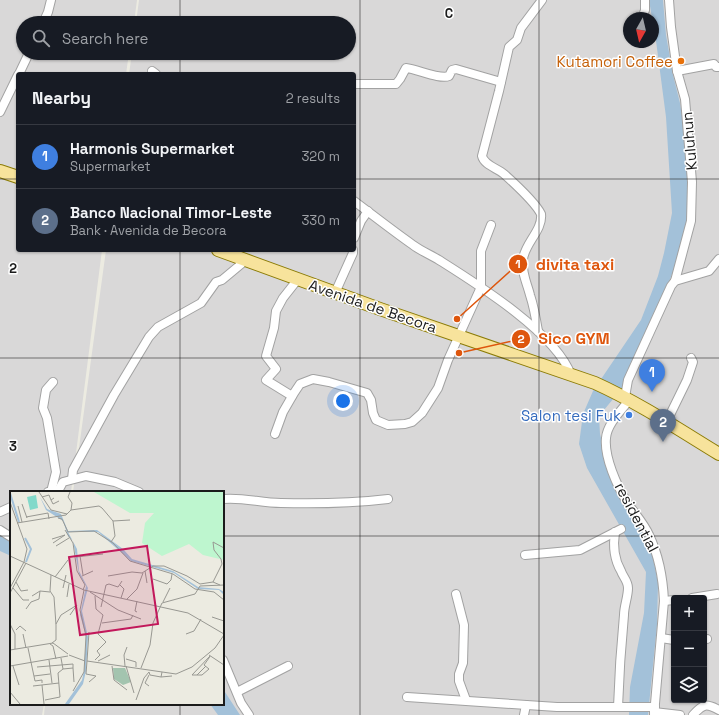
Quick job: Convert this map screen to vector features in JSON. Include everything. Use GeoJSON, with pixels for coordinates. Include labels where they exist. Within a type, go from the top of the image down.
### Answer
{"type":"FeatureCollection","features":[{"type":"Feature","properties":{"kind":"main road"},"geometry":{"type":"LineString","coordinates":[[0,171],[16,176]]}},
{"type":"Feature","properties":{"kind":"main road","name":"Avenida de Becora"},"geometry":{"type":"LineString","coordinates":[[224,252],[335,293],[595,383],[625,397]]}},
{"type":"Feature","properties":{"kind":"main road"},"geometry":{"type":"LineString","coordinates":[[625,397],[667,421],[719,454]]}},
{"type":"Feature","properties":{"kind":"street"},"geometry":{"type":"LineString","coordinates":[[46,16],[51,0]]}},
{"type":"Feature","properties":{"kind":"street"},"geometry":{"type":"LineString","coordinates":[[538,331],[534,308],[523,272],[522,262],[527,247],[540,223],[541,214],[531,200],[504,174],[484,161],[482,156],[501,82],[508,47],[517,40],[521,28],[542,0]]}},
{"type":"Feature","properties":{"kind":"street"},"geometry":{"type":"LineString","coordinates":[[644,12],[645,0]]}},
{"type":"Feature","properties":{"kind":"street","name":"Kuluhun"},"geometry":{"type":"LineString","coordinates":[[625,397],[628,380],[671,286],[675,281],[691,221],[692,182],[685,99],[677,70],[669,0]]}},
{"type":"Feature","properties":{"kind":"street"},"geometry":{"type":"LineString","coordinates":[[20,72],[26,60]]}},
{"type":"Feature","properties":{"kind":"street"},"geometry":{"type":"LineString","coordinates":[[677,70],[714,64],[716,67],[719,67]]}},
{"type":"Feature","properties":{"kind":"street"},"geometry":{"type":"LineString","coordinates":[[356,84],[396,84],[406,68],[443,78],[449,76],[452,70],[456,68],[501,82]]}},
{"type":"Feature","properties":{"kind":"street"},"geometry":{"type":"LineString","coordinates":[[0,112],[16,79]]}},
{"type":"Feature","properties":{"kind":"street"},"geometry":{"type":"LineString","coordinates":[[356,202],[414,246],[481,287],[538,331],[564,361],[571,375]]}},
{"type":"Feature","properties":{"kind":"street"},"geometry":{"type":"LineString","coordinates":[[356,233],[361,221],[368,211]]}},
{"type":"Feature","properties":{"kind":"street"},"geometry":{"type":"LineString","coordinates":[[275,434],[283,412],[300,384],[314,379],[367,393],[372,400],[373,413],[376,420],[388,426],[412,422],[422,413],[438,388],[458,336],[481,287],[481,251],[491,226]]}},
{"type":"Feature","properties":{"kind":"street"},"geometry":{"type":"LineString","coordinates":[[335,293],[353,252]]}},
{"type":"Feature","properties":{"kind":"street"},"geometry":{"type":"LineString","coordinates":[[709,272],[719,259]]}},
{"type":"Feature","properties":{"kind":"street"},"geometry":{"type":"LineString","coordinates":[[72,479],[74,470],[107,407],[129,368],[141,352],[149,337],[158,327],[201,303],[216,282],[222,280],[246,260]]}},
{"type":"Feature","properties":{"kind":"street"},"geometry":{"type":"LineString","coordinates":[[675,281],[719,270]]}},
{"type":"Feature","properties":{"kind":"street"},"geometry":{"type":"LineString","coordinates":[[292,396],[266,380],[276,369],[266,356],[274,328],[276,311],[283,298],[298,279]]}},
{"type":"Feature","properties":{"kind":"street"},"geometry":{"type":"LineString","coordinates":[[667,421],[687,380],[693,362],[691,358]]}},
{"type":"Feature","properties":{"kind":"street"},"geometry":{"type":"LineString","coordinates":[[51,491],[56,472],[47,418],[43,408],[46,390],[53,382]]}},
{"type":"Feature","properties":{"kind":"street","name":"residential"},"geometry":{"type":"LineString","coordinates":[[625,397],[608,431],[606,438],[607,451],[610,463],[623,494],[649,534],[659,559],[664,601],[653,710]]}},
{"type":"Feature","properties":{"kind":"street"},"geometry":{"type":"LineString","coordinates":[[54,491],[58,490],[63,482],[86,476],[115,482],[136,491]]}},
{"type":"Feature","properties":{"kind":"street"},"geometry":{"type":"LineString","coordinates":[[224,499],[251,499],[280,503],[362,502],[388,499]]}},
{"type":"Feature","properties":{"kind":"street"},"geometry":{"type":"LineString","coordinates":[[0,512],[10,507]]}},
{"type":"Feature","properties":{"kind":"street"},"geometry":{"type":"LineString","coordinates":[[0,530],[10,536]]}},
{"type":"Feature","properties":{"kind":"street"},"geometry":{"type":"LineString","coordinates":[[525,555],[580,550],[618,530],[614,549],[628,588],[624,610],[620,665],[622,707]]}},
{"type":"Feature","properties":{"kind":"street"},"geometry":{"type":"LineString","coordinates":[[456,594],[464,625],[462,663],[459,681],[466,700]]}},
{"type":"Feature","properties":{"kind":"street"},"geometry":{"type":"LineString","coordinates":[[707,596],[717,594]]}},
{"type":"Feature","properties":{"kind":"street"},"geometry":{"type":"LineString","coordinates":[[664,601],[671,600]]}},
{"type":"Feature","properties":{"kind":"street"},"geometry":{"type":"LineString","coordinates":[[661,638],[671,640]]}},
{"type":"Feature","properties":{"kind":"street"},"geometry":{"type":"LineString","coordinates":[[224,662],[241,702],[249,715]]}},
{"type":"Feature","properties":{"kind":"street"},"geometry":{"type":"LineString","coordinates":[[237,692],[288,666]]}},
{"type":"Feature","properties":{"kind":"street"},"geometry":{"type":"LineString","coordinates":[[407,697],[557,707],[622,707],[653,710],[680,715]]}},
{"type":"Feature","properties":{"kind":"street"},"geometry":{"type":"LineString","coordinates":[[524,715],[526,705]]}},
{"type":"Feature","properties":{"kind":"street"},"geometry":{"type":"LineString","coordinates":[[693,715],[700,707],[705,705],[719,710]]}},
{"type":"Feature","properties":{"kind":"shaded area"},"geometry":{"type":"Polygon","coordinates":[[[0,0],[137,0],[135,16],[16,16],[16,60],[128,60],[126,72],[16,72],[16,252],[102,252],[71,491],[10,491],[10,705],[44,705],[42,715],[0,715],[0,0]]]}},
{"type":"Feature","properties":{"kind":"shaded area"},"geometry":{"type":"Polygon","coordinates":[[[139,0],[719,0],[719,715],[44,715],[45,705],[224,705],[224,491],[73,491],[106,252],[356,252],[356,72],[129,72],[131,60],[356,60],[356,16],[137,16],[139,0]]]}},
{"type":"Feature","properties":{"kind":"water"},"geometry":{"type":"Polygon","coordinates":[[[649,0],[663,0],[666,35],[686,141],[689,178],[687,223],[678,258],[666,290],[623,387],[599,416],[600,434],[608,466],[617,492],[651,547],[658,583],[657,625],[648,715],[629,715],[630,687],[644,613],[646,572],[587,468],[579,444],[583,414],[593,391],[641,320],[658,276],[672,213],[666,117],[657,48],[659,48],[659,12],[651,12],[649,0]]]}},
{"type":"Feature","properties":{"kind":"water"},"geometry":{"type":"Polygon","coordinates":[[[0,536],[10,541],[10,556],[0,551],[0,536]]]}},
{"type":"Feature","properties":{"kind":"water"},"geometry":{"type":"Polygon","coordinates":[[[224,691],[240,715],[218,715],[211,705],[224,705],[224,691]]]}},
{"type":"Feature","properties":{"kind":"place","name":"Kutamori Coffee"},"geometry":{"type":"Point","coordinates":[681,61]}},
{"type":"Feature","properties":{"kind":"place","name":"divita taxi"},"geometry":{"type":"Point","coordinates":[457,319]}},
{"type":"Feature","properties":{"kind":"place","name":"Sico GYM"},"geometry":{"type":"Point","coordinates":[459,353]}},
{"type":"Feature","properties":{"kind":"place","name":"Harmonis Supermarket"},"geometry":{"type":"Point","coordinates":[652,392]}},
{"type":"Feature","properties":{"kind":"place","name":"Salon tesi Fuk"},"geometry":{"type":"Point","coordinates":[629,415]}},
{"type":"Feature","properties":{"kind":"place","name":"Banco Nacional Timor-Leste"},"geometry":{"type":"Point","coordinates":[663,442]}}]}
